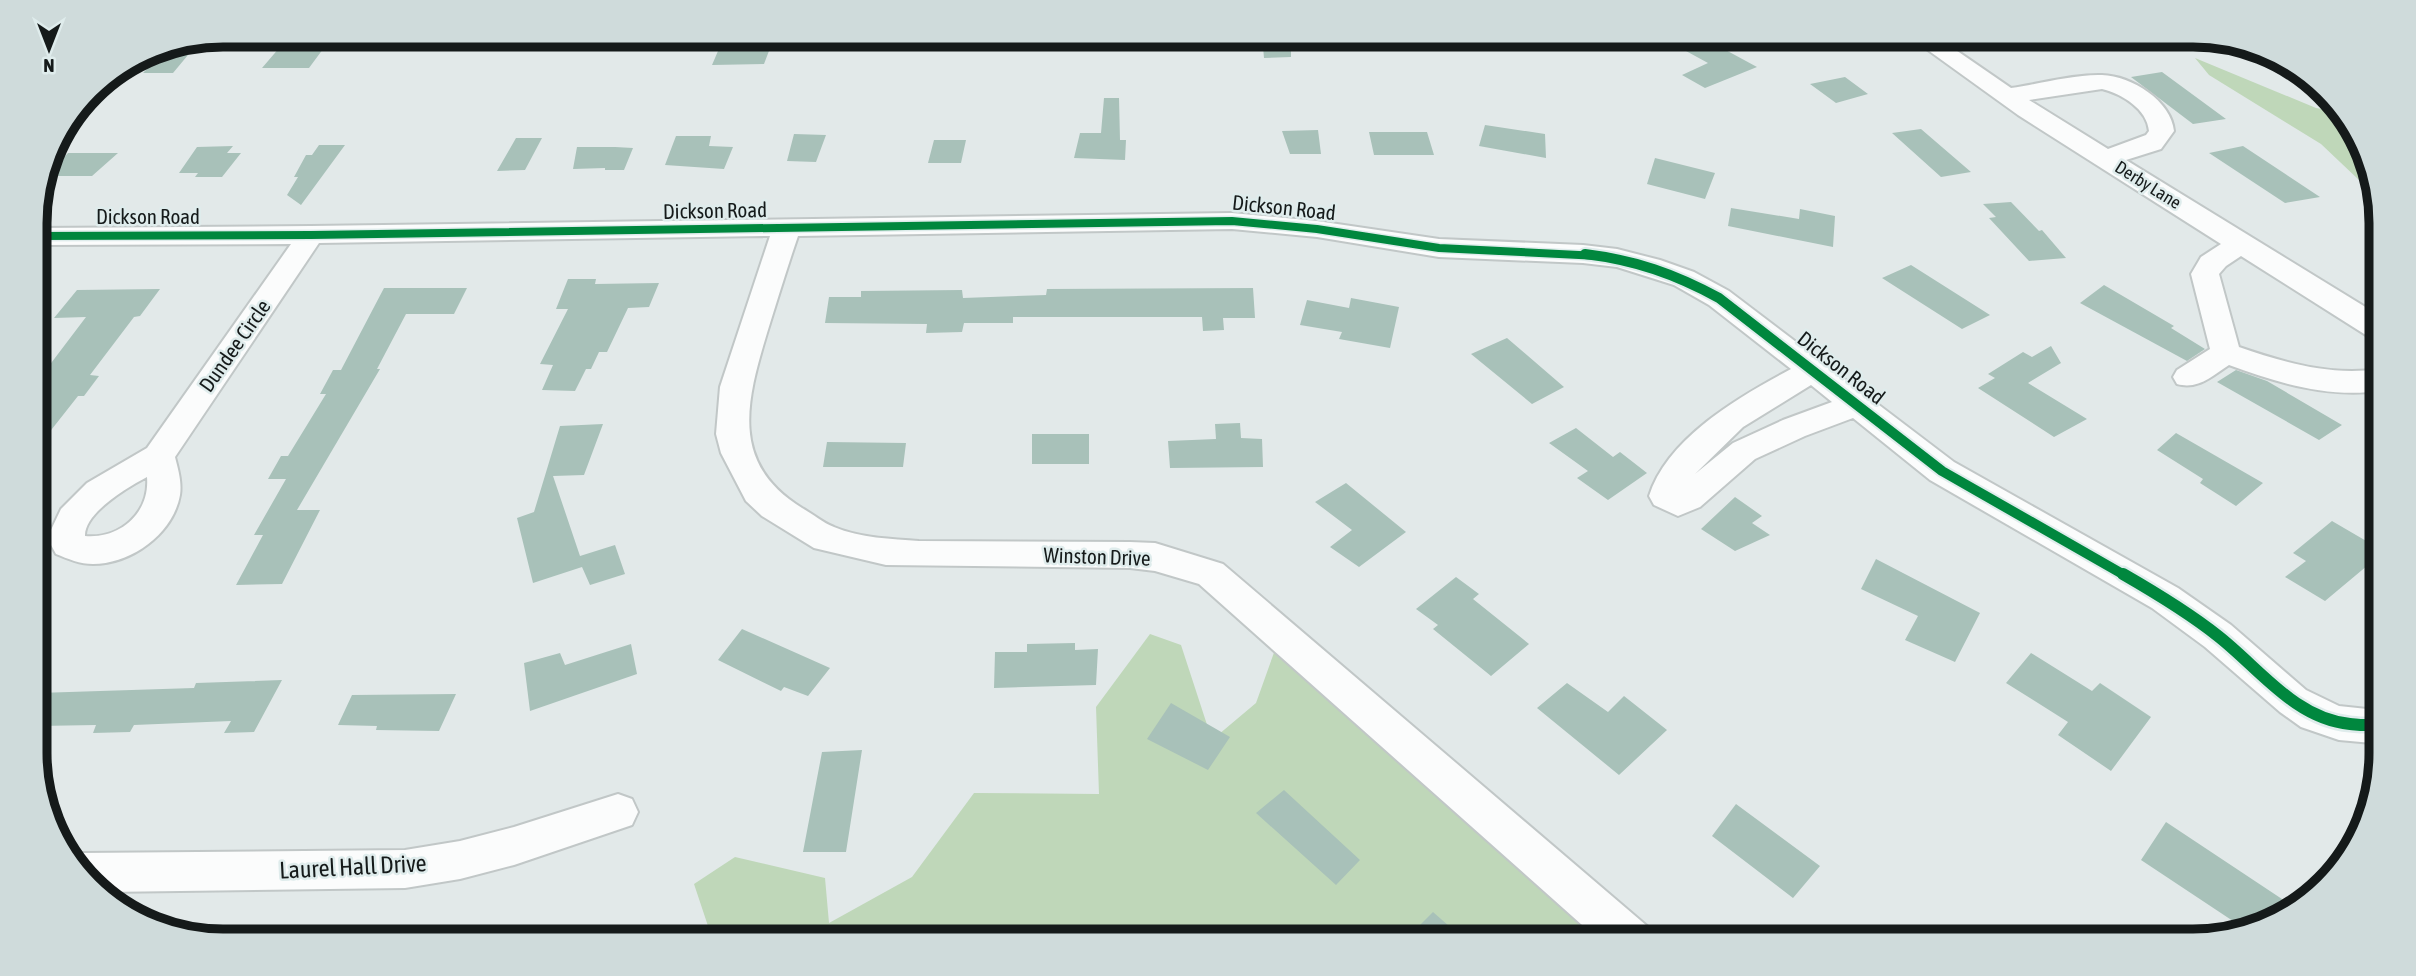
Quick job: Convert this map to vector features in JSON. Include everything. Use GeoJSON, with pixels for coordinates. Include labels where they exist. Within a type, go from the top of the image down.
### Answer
{"type":"FeatureCollection","features":[{"type":"Feature","properties":{"kind":"street","name":"Derby Lane"},"geometry":{"type":"LineString","coordinates":[[1936,47],[2104,158],[2369,323]]}},
{"type":"Feature","properties":{"kind":"street"},"geometry":{"type":"LineString","coordinates":[[2007,96],[2102,82],[2116,83],[2131,90],[2156,114],[2161,126],[2160,134],[2150,144],[2104,158]]}},
{"type":"Feature","properties":{"kind":"street","name":"Dickson Road"},"geometry":{"type":"LineString","coordinates":[[48,236],[786,229],[1232,221],[1316,229],[1441,248],[1607,255],[1639,261],[1691,281],[1719,298],[1954,479],[2109,565],[2178,607],[2218,636],[2293,701],[2315,715],[2351,725],[2369,726]]}},
{"type":"Feature","properties":{"kind":"street","name":"Winston Drive"},"geometry":{"type":"LineString","coordinates":[[786,229],[735,387],[732,412],[732,434],[737,453],[758,492],[774,507],[826,539],[887,552],[1130,555],[1155,557],[1211,574],[1617,928]]}},
{"type":"Feature","properties":{"kind":"street","name":"Dundee Circle"},"geometry":{"type":"LineString","coordinates":[[159,456],[311,235]]}},
{"type":"Feature","properties":{"kind":"street"},"geometry":{"type":"LineString","coordinates":[[2226,353],[2216,324],[2205,274],[2208,266],[2218,257],[2242,244]]}},
{"type":"Feature","properties":{"kind":"street"},"geometry":{"type":"LineString","coordinates":[[2188,377],[2226,353]]}},
{"type":"Feature","properties":{"kind":"street"},"geometry":{"type":"LineString","coordinates":[[2226,353],[2277,372],[2321,383],[2369,381]]}},
{"type":"Feature","properties":{"kind":"street"},"geometry":{"type":"LineString","coordinates":[[1813,371],[1747,406],[1728,421],[1678,472],[1669,484],[1666,496],[1678,503],[1688,498],[1744,451],[1794,428],[1857,405]]}},
{"type":"Feature","properties":{"kind":"street","name":"Laurel Hall Drive"},"geometry":{"type":"LineString","coordinates":[[95,873],[405,869],[460,860],[514,846],[618,812]]}},
{"type":"Feature","properties":{"kind":"green space"},"geometry":{"type":"Polygon","coordinates":[[[2195,58],[2316,108],[2327,110],[2351,146],[2364,185],[2321,144],[2209,75],[2195,58]]]}},
{"type":"Feature","properties":{"kind":"green space"},"geometry":{"type":"Polygon","coordinates":[[[1150,634],[1181,645],[1212,740],[1256,703],[1276,647],[1591,928],[709,929],[694,884],[735,857],[825,878],[829,923],[912,877],[974,793],[1099,794],[1096,707],[1150,634]]]}},
{"type":"Feature","properties":{"kind":"building"},"geometry":{"type":"Polygon","coordinates":[[[1263,47],[1291,47],[1291,57],[1264,58],[1263,47]]]}},
{"type":"Feature","properties":{"kind":"building"},"geometry":{"type":"Polygon","coordinates":[[[1679,47],[1721,47],[1757,67],[1705,88],[1682,75],[1708,63],[1679,47]]]}},
{"type":"Feature","properties":{"kind":"building"},"geometry":{"type":"Polygon","coordinates":[[[279,48],[324,48],[309,68],[262,68],[279,48]]]}},
{"type":"Feature","properties":{"kind":"building"},"geometry":{"type":"Polygon","coordinates":[[[719,48],[770,48],[764,64],[712,65],[719,48]]]}},
{"type":"Feature","properties":{"kind":"building"},"geometry":{"type":"Polygon","coordinates":[[[192,51],[173,73],[143,73],[156,61],[192,51]]]}},
{"type":"Feature","properties":{"kind":"building"},"geometry":{"type":"Polygon","coordinates":[[[2162,72],[2226,119],[2193,124],[2131,77],[2162,72]]]}},
{"type":"Feature","properties":{"kind":"building"},"geometry":{"type":"Polygon","coordinates":[[[1845,77],[1868,94],[1836,103],[1810,84],[1845,77]]]}},
{"type":"Feature","properties":{"kind":"building"},"geometry":{"type":"Polygon","coordinates":[[[1104,98],[1119,98],[1120,140],[1126,140],[1125,160],[1074,158],[1080,133],[1101,133],[1104,98]]]}},
{"type":"Feature","properties":{"kind":"building"},"geometry":{"type":"Polygon","coordinates":[[[1485,125],[1545,134],[1546,158],[1479,146],[1485,125]]]}},
{"type":"Feature","properties":{"kind":"building"},"geometry":{"type":"Polygon","coordinates":[[[1921,129],[1971,172],[1941,177],[1892,133],[1921,129]]]}},
{"type":"Feature","properties":{"kind":"building"},"geometry":{"type":"Polygon","coordinates":[[[1318,130],[1321,154],[1290,154],[1282,131],[1318,130]]]}},
{"type":"Feature","properties":{"kind":"building"},"geometry":{"type":"Polygon","coordinates":[[[1369,132],[1427,132],[1434,155],[1374,155],[1369,132]]]}},
{"type":"Feature","properties":{"kind":"building"},"geometry":{"type":"Polygon","coordinates":[[[794,134],[826,135],[816,162],[787,161],[794,134]]]}},
{"type":"Feature","properties":{"kind":"building"},"geometry":{"type":"Polygon","coordinates":[[[676,136],[711,136],[709,146],[733,147],[724,169],[665,165],[676,136]]]}},
{"type":"Feature","properties":{"kind":"building"},"geometry":{"type":"Polygon","coordinates":[[[516,138],[542,138],[525,170],[497,171],[516,138]]]}},
{"type":"Feature","properties":{"kind":"building"},"geometry":{"type":"Polygon","coordinates":[[[934,140],[966,140],[961,163],[928,163],[934,140]]]}},
{"type":"Feature","properties":{"kind":"building"},"geometry":{"type":"Polygon","coordinates":[[[319,145],[345,145],[301,205],[287,195],[298,177],[294,177],[306,155],[312,155],[319,145]]]}},
{"type":"Feature","properties":{"kind":"building"},"geometry":{"type":"Polygon","coordinates":[[[233,146],[227,153],[241,153],[222,177],[195,177],[198,173],[179,173],[197,147],[233,146]]]}},
{"type":"Feature","properties":{"kind":"building"},"geometry":{"type":"Polygon","coordinates":[[[2243,146],[2320,197],[2285,203],[2209,153],[2243,146]]]}},
{"type":"Feature","properties":{"kind":"building"},"geometry":{"type":"Polygon","coordinates":[[[577,147],[633,148],[624,170],[605,170],[573,169],[577,147]]]}},
{"type":"Feature","properties":{"kind":"building"},"geometry":{"type":"Polygon","coordinates":[[[68,153],[118,153],[92,176],[55,176],[58,163],[68,153]]]}},
{"type":"Feature","properties":{"kind":"building"},"geometry":{"type":"Polygon","coordinates":[[[1655,158],[1715,173],[1705,199],[1647,184],[1655,158]]]}},
{"type":"Feature","properties":{"kind":"building"},"geometry":{"type":"Polygon","coordinates":[[[2011,202],[2039,231],[2042,230],[2066,258],[2029,261],[1989,218],[1996,217],[1983,204],[2011,202]]]}},
{"type":"Feature","properties":{"kind":"building"},"geometry":{"type":"Polygon","coordinates":[[[1731,208],[1799,219],[1800,209],[1835,216],[1833,247],[1728,226],[1731,208]]]}},
{"type":"Feature","properties":{"kind":"building"},"geometry":{"type":"Polygon","coordinates":[[[1911,265],[1990,315],[1962,329],[1882,278],[1911,265]]]}},
{"type":"Feature","properties":{"kind":"building"},"geometry":{"type":"Polygon","coordinates":[[[568,279],[596,279],[595,284],[659,283],[649,307],[628,308],[607,352],[599,352],[591,369],[586,369],[575,391],[542,390],[553,365],[540,364],[568,309],[556,309],[568,279]]]}},
{"type":"Feature","properties":{"kind":"building"},"geometry":{"type":"Polygon","coordinates":[[[2104,285],[2174,326],[2171,328],[2205,349],[2187,361],[2080,303],[2104,285]]]}},
{"type":"Feature","properties":{"kind":"building"},"geometry":{"type":"Polygon","coordinates":[[[384,288],[467,288],[454,314],[406,314],[377,369],[380,369],[297,510],[320,510],[282,584],[236,585],[263,535],[254,535],[286,479],[268,479],[281,456],[288,456],[326,394],[320,394],[333,370],[341,370],[384,288]]]}},
{"type":"Feature","properties":{"kind":"building"},"geometry":{"type":"Polygon","coordinates":[[[1253,288],[1255,318],[1223,318],[1224,330],[1203,331],[1202,317],[1013,317],[1013,323],[964,323],[962,332],[926,333],[927,324],[825,323],[829,297],[861,297],[861,291],[962,290],[963,298],[1046,295],[1047,289],[1253,288]]]}},
{"type":"Feature","properties":{"kind":"building"},"geometry":{"type":"Polygon","coordinates":[[[160,289],[140,316],[134,317],[90,375],[99,376],[84,396],[78,396],[48,435],[48,368],[86,317],[54,318],[77,290],[160,289]]]}},
{"type":"Feature","properties":{"kind":"building"},"geometry":{"type":"Polygon","coordinates":[[[1351,298],[1399,307],[1390,348],[1339,339],[1342,332],[1300,325],[1307,300],[1349,308],[1351,298]]]}},
{"type":"Feature","properties":{"kind":"building"},"geometry":{"type":"Polygon","coordinates":[[[1507,338],[1564,387],[1532,404],[1471,354],[1507,338]]]}},
{"type":"Feature","properties":{"kind":"building"},"geometry":{"type":"Polygon","coordinates":[[[2051,346],[2061,363],[2028,383],[2087,419],[2054,437],[1978,388],[1995,378],[1988,374],[2023,352],[2032,357],[2051,346]]]}},
{"type":"Feature","properties":{"kind":"building"},"geometry":{"type":"Polygon","coordinates":[[[2236,370],[2267,381],[2342,425],[2319,440],[2217,382],[2236,370]]]}},
{"type":"Feature","properties":{"kind":"building"},"geometry":{"type":"Polygon","coordinates":[[[1240,423],[1241,438],[1262,439],[1263,467],[1170,468],[1168,441],[1216,439],[1215,424],[1240,423]]]}},
{"type":"Feature","properties":{"kind":"building"},"geometry":{"type":"Polygon","coordinates":[[[603,424],[584,475],[553,476],[580,556],[615,545],[625,574],[590,585],[582,567],[533,583],[517,518],[534,512],[560,426],[603,424]]]}},
{"type":"Feature","properties":{"kind":"building"},"geometry":{"type":"Polygon","coordinates":[[[1576,428],[1613,457],[1620,452],[1647,473],[1608,500],[1577,478],[1588,471],[1549,443],[1576,428]]]}},
{"type":"Feature","properties":{"kind":"building"},"geometry":{"type":"Polygon","coordinates":[[[2176,433],[2263,483],[2236,506],[2200,483],[2203,479],[2157,450],[2176,433]]]}},
{"type":"Feature","properties":{"kind":"building"},"geometry":{"type":"Polygon","coordinates":[[[1032,434],[1089,434],[1089,464],[1032,464],[1032,434]]]}},
{"type":"Feature","properties":{"kind":"building"},"geometry":{"type":"Polygon","coordinates":[[[827,442],[906,443],[903,467],[823,467],[827,442]]]}},
{"type":"Feature","properties":{"kind":"building"},"geometry":{"type":"Polygon","coordinates":[[[1346,483],[1406,532],[1359,567],[1330,547],[1352,530],[1315,502],[1346,483]]]}},
{"type":"Feature","properties":{"kind":"building"},"geometry":{"type":"Polygon","coordinates":[[[1735,497],[1762,516],[1752,523],[1770,535],[1735,551],[1701,529],[1735,497]]]}},
{"type":"Feature","properties":{"kind":"building"},"geometry":{"type":"Polygon","coordinates":[[[2332,521],[2369,543],[2369,564],[2325,601],[2285,577],[2306,561],[2293,553],[2332,521]]]}},
{"type":"Feature","properties":{"kind":"building"},"geometry":{"type":"Polygon","coordinates":[[[1876,559],[1980,613],[1955,662],[1905,640],[1918,616],[1861,589],[1876,559]]]}},
{"type":"Feature","properties":{"kind":"building"},"geometry":{"type":"Polygon","coordinates":[[[1456,577],[1479,594],[1473,599],[1529,644],[1491,676],[1433,629],[1438,625],[1416,609],[1456,577]]]}},
{"type":"Feature","properties":{"kind":"building"},"geometry":{"type":"Polygon","coordinates":[[[742,629],[830,668],[808,696],[784,687],[781,691],[718,660],[742,629]]]}},
{"type":"Feature","properties":{"kind":"building"},"geometry":{"type":"Polygon","coordinates":[[[1075,643],[1075,650],[1098,649],[1096,685],[994,688],[995,652],[1027,652],[1027,644],[1075,643]]]}},
{"type":"Feature","properties":{"kind":"building"},"geometry":{"type":"Polygon","coordinates":[[[631,644],[637,674],[530,711],[524,663],[560,653],[565,665],[631,644]]]}},
{"type":"Feature","properties":{"kind":"building"},"geometry":{"type":"Polygon","coordinates":[[[2031,653],[2092,691],[2100,683],[2151,717],[2111,771],[2058,735],[2068,722],[2006,683],[2031,653]]]}},
{"type":"Feature","properties":{"kind":"building"},"geometry":{"type":"Polygon","coordinates":[[[282,680],[254,732],[224,733],[231,721],[134,725],[130,732],[93,733],[96,725],[47,726],[47,693],[194,688],[196,683],[282,680]]]}},
{"type":"Feature","properties":{"kind":"building"},"geometry":{"type":"Polygon","coordinates":[[[1567,683],[1608,712],[1624,696],[1667,730],[1619,775],[1537,708],[1567,683]]]}},
{"type":"Feature","properties":{"kind":"building"},"geometry":{"type":"Polygon","coordinates":[[[456,694],[439,731],[376,730],[377,726],[338,725],[352,695],[456,694]]]}},
{"type":"Feature","properties":{"kind":"building"},"geometry":{"type":"Polygon","coordinates":[[[1171,703],[1230,737],[1208,770],[1147,739],[1171,703]]]}},
{"type":"Feature","properties":{"kind":"building"},"geometry":{"type":"Polygon","coordinates":[[[862,750],[846,852],[803,852],[822,752],[862,750]]]}},
{"type":"Feature","properties":{"kind":"building"},"geometry":{"type":"Polygon","coordinates":[[[1284,790],[1360,860],[1336,885],[1256,813],[1284,790]]]}},
{"type":"Feature","properties":{"kind":"building"},"geometry":{"type":"Polygon","coordinates":[[[1736,804],[1820,866],[1793,898],[1712,836],[1736,804]]]}},
{"type":"Feature","properties":{"kind":"building"},"geometry":{"type":"Polygon","coordinates":[[[2166,822],[2286,902],[2236,923],[2141,860],[2166,822]]]}},
{"type":"Feature","properties":{"kind":"building"},"geometry":{"type":"Polygon","coordinates":[[[1433,912],[1452,928],[1417,928],[1433,912]]]}},
{"type":"Feature","properties":{"kind":"cycle path"},"geometry":{"type":"LineString","coordinates":[[48,236],[311,235],[1232,221],[1317,229],[1439,248],[1549,252],[1617,258],[1650,266],[1684,279],[1719,298],[1942,471],[2165,598],[2218,636],[2293,701],[2315,715],[2339,723],[2369,726]]}}]}
